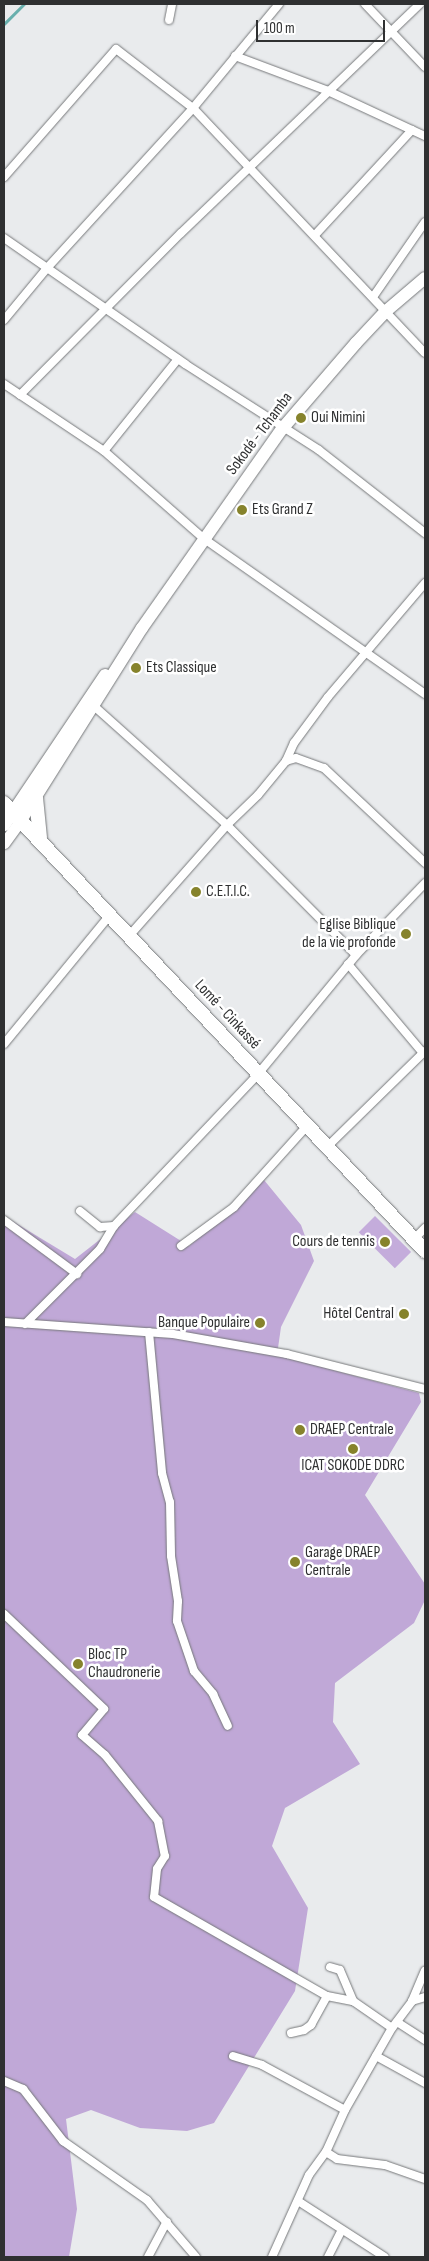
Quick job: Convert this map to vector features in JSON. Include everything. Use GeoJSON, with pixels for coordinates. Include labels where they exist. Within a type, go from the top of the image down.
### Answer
{"type":"FeatureCollection","features":[{"type":"Feature","properties":{"kind":"highway"},"geometry":{"type":"LineString","coordinates":[[36,798],[40,838]]}},
{"type":"Feature","properties":{"kind":"highway","name":"Lomé - Cinkassé"},"geometry":{"type":"LineString","coordinates":[[13,811],[40,838],[109,916],[425,1251]]}},
{"type":"Feature","properties":{"kind":"main road","name":"Sokodé - Tchamba"},"geometry":{"type":"LineString","coordinates":[[13,811],[36,798],[95,707],[142,628],[203,538],[282,429],[385,312],[425,278]]}},
{"type":"Feature","properties":{"kind":"main road","name":"Sokodé - Tchamba"},"geometry":{"type":"LineString","coordinates":[[13,811],[121,653],[142,628]]}},
{"type":"Feature","properties":{"kind":"main road"},"geometry":{"type":"LineString","coordinates":[[4,825],[13,811]]}},
{"type":"Feature","properties":{"kind":"main road"},"geometry":{"type":"LineString","coordinates":[[4,843],[13,811]]}},
{"type":"Feature","properties":{"kind":"street"},"geometry":{"type":"LineString","coordinates":[[169,20],[172,4]]}},
{"type":"Feature","properties":{"kind":"street"},"geometry":{"type":"LineString","coordinates":[[4,320],[48,267],[192,108],[279,4]]}},
{"type":"Feature","properties":{"kind":"street"},"geometry":{"type":"LineString","coordinates":[[365,4],[425,67]]}},
{"type":"Feature","properties":{"kind":"street"},"geometry":{"type":"LineString","coordinates":[[20,395],[181,233],[420,4]]}},
{"type":"Feature","properties":{"kind":"street"},"geometry":{"type":"LineString","coordinates":[[4,177],[116,49],[192,108],[315,235],[425,353]]}},
{"type":"Feature","properties":{"kind":"street"},"geometry":{"type":"LineString","coordinates":[[235,56],[328,91],[425,136]]}},
{"type":"Feature","properties":{"kind":"street"},"geometry":{"type":"LineString","coordinates":[[315,235],[412,130]]}},
{"type":"Feature","properties":{"kind":"street"},"geometry":{"type":"LineString","coordinates":[[373,297],[425,222]]}},
{"type":"Feature","properties":{"kind":"street"},"geometry":{"type":"LineString","coordinates":[[4,238],[282,429],[319,450],[425,533]]}},
{"type":"Feature","properties":{"kind":"street"},"geometry":{"type":"LineString","coordinates":[[104,451],[178,359]]}},
{"type":"Feature","properties":{"kind":"street"},"geometry":{"type":"LineString","coordinates":[[4,384],[104,451],[203,538],[425,694]]}},
{"type":"Feature","properties":{"kind":"street"},"geometry":{"type":"LineString","coordinates":[[129,936],[227,825],[258,795],[286,761],[294,743],[425,583]]}},
{"type":"Feature","properties":{"kind":"street"},"geometry":{"type":"LineString","coordinates":[[95,707],[227,825],[356,955]]}},
{"type":"Feature","properties":{"kind":"street"},"geometry":{"type":"LineString","coordinates":[[286,761],[296,758],[324,768],[425,863]]}},
{"type":"Feature","properties":{"kind":"street"},"geometry":{"type":"LineString","coordinates":[[25,1324],[100,1249],[114,1226],[258,1074],[348,964],[425,883]]}},
{"type":"Feature","properties":{"kind":"street"},"geometry":{"type":"LineString","coordinates":[[4,1044],[109,916]]}},
{"type":"Feature","properties":{"kind":"street"},"geometry":{"type":"LineString","coordinates":[[327,1147],[424,1052],[348,964]]}},
{"type":"Feature","properties":{"kind":"street"},"geometry":{"type":"LineString","coordinates":[[181,1246],[234,1207],[307,1126]]}},
{"type":"Feature","properties":{"kind":"street"},"geometry":{"type":"LineString","coordinates":[[80,1211],[100,1226],[114,1226]]}},
{"type":"Feature","properties":{"kind":"street"},"geometry":{"type":"LineString","coordinates":[[4,1220],[77,1274]]}},
{"type":"Feature","properties":{"kind":"street"},"geometry":{"type":"LineString","coordinates":[[414,1239],[425,1228]]}},
{"type":"Feature","properties":{"kind":"street"},"geometry":{"type":"LineString","coordinates":[[4,1322],[149,1332],[288,1354],[425,1389]]}},
{"type":"Feature","properties":{"kind":"street"},"geometry":{"type":"LineString","coordinates":[[149,1332],[162,1473],[170,1502],[171,1556],[178,1601],[177,1621],[194,1671],[214,1694],[228,1726]]}},
{"type":"Feature","properties":{"kind":"street"},"geometry":{"type":"LineString","coordinates":[[4,1614],[104,1709],[82,1735],[105,1755],[158,1821],[165,1856],[157,1869],[154,1897],[327,1996],[353,2001],[392,2028]]}},
{"type":"Feature","properties":{"kind":"street"},"geometry":{"type":"LineString","coordinates":[[330,1967],[340,1970],[353,2001]]}},
{"type":"Feature","properties":{"kind":"street"},"geometry":{"type":"LineString","coordinates":[[272,2257],[309,2176],[326,2152],[345,2110],[392,2028],[412,2001],[425,1971]]}},
{"type":"Feature","properties":{"kind":"street"},"geometry":{"type":"LineString","coordinates":[[291,2032],[304,2030],[311,2025],[327,1996]]}},
{"type":"Feature","properties":{"kind":"street"},"geometry":{"type":"LineString","coordinates":[[412,2001],[425,1997]]}},
{"type":"Feature","properties":{"kind":"street"},"geometry":{"type":"LineString","coordinates":[[397,2022],[425,2040]]}},
{"type":"Feature","properties":{"kind":"street"},"geometry":{"type":"LineString","coordinates":[[233,2056],[262,2065],[345,2110]]}},
{"type":"Feature","properties":{"kind":"street"},"geometry":{"type":"LineString","coordinates":[[376,2056],[425,2083]]}},
{"type":"Feature","properties":{"kind":"street"},"geometry":{"type":"LineString","coordinates":[[4,2081],[22,2089],[64,2141],[137,2190],[197,2256]]}},
{"type":"Feature","properties":{"kind":"street"},"geometry":{"type":"LineString","coordinates":[[326,2152],[337,2159],[385,2164],[425,2179]]}},
{"type":"Feature","properties":{"kind":"street"},"geometry":{"type":"LineString","coordinates":[[298,2200],[384,2257]]}},
{"type":"Feature","properties":{"kind":"street"},"geometry":{"type":"LineString","coordinates":[[148,2257],[167,2222]]}},
{"type":"Feature","properties":{"kind":"street"},"geometry":{"type":"LineString","coordinates":[[328,2257],[342,2230]]}},
{"type":"Feature","properties":{"kind":"shaded area"},"geometry":{"type":"Polygon","coordinates":[[[264,1180],[301,1225],[314,1261],[281,1327],[277,1355],[419,1393],[421,1402],[365,1495],[425,1584],[425,1600],[414,1623],[335,1683],[333,1722],[360,1764],[285,1808],[272,1846],[308,1908],[295,1991],[214,2123],[187,2131],[140,2128],[91,2110],[66,2119],[77,2209],[69,2257],[4,2257],[4,1216],[75,1259],[135,1212],[189,1246],[264,1180]]]}},
{"type":"Feature","properties":{"kind":"shaded area","name":"Cours de tennis"},"geometry":{"type":"Polygon","coordinates":[[[375,1216],[411,1252],[395,1268],[359,1232],[375,1216]]]}},
{"type":"Feature","properties":{"kind":"waterway"},"geometry":{"type":"LineString","coordinates":[[4,24],[24,4]]}},
{"type":"Feature","properties":{"kind":"place","name":"Oui Nimini"},"geometry":{"type":"Point","coordinates":[301,418]}},
{"type":"Feature","properties":{"kind":"place","name":"Ets Grand Z"},"geometry":{"type":"Point","coordinates":[242,510]}},
{"type":"Feature","properties":{"kind":"place","name":"Ets Classique"},"geometry":{"type":"Point","coordinates":[136,668]}},
{"type":"Feature","properties":{"kind":"place","name":"C.E.T.I.C."},"geometry":{"type":"Point","coordinates":[196,892]}},
{"type":"Feature","properties":{"kind":"place","name":"Eglise Biblique de la vie profonde"},"geometry":{"type":"Point","coordinates":[406,934]}},
{"type":"Feature","properties":{"kind":"place","name":"Cours de tennis"},"geometry":{"type":"Point","coordinates":[385,1242]}},
{"type":"Feature","properties":{"kind":"place","name":"Hôtel Central"},"geometry":{"type":"Point","coordinates":[404,1314]}},
{"type":"Feature","properties":{"kind":"place","name":"Banque Populaire"},"geometry":{"type":"Point","coordinates":[260,1323]}},
{"type":"Feature","properties":{"kind":"place","name":"DRAEP Centrale"},"geometry":{"type":"Point","coordinates":[300,1430]}},
{"type":"Feature","properties":{"kind":"place","name":"ICAT SOKODE DDRC"},"geometry":{"type":"Point","coordinates":[353,1449]}},
{"type":"Feature","properties":{"kind":"place","name":"Garage DRAEP Centrale"},"geometry":{"type":"Point","coordinates":[295,1562]}},
{"type":"Feature","properties":{"kind":"place","name":"Bloc TP Chaudronerie"},"geometry":{"type":"Point","coordinates":[78,1664]}}]}
